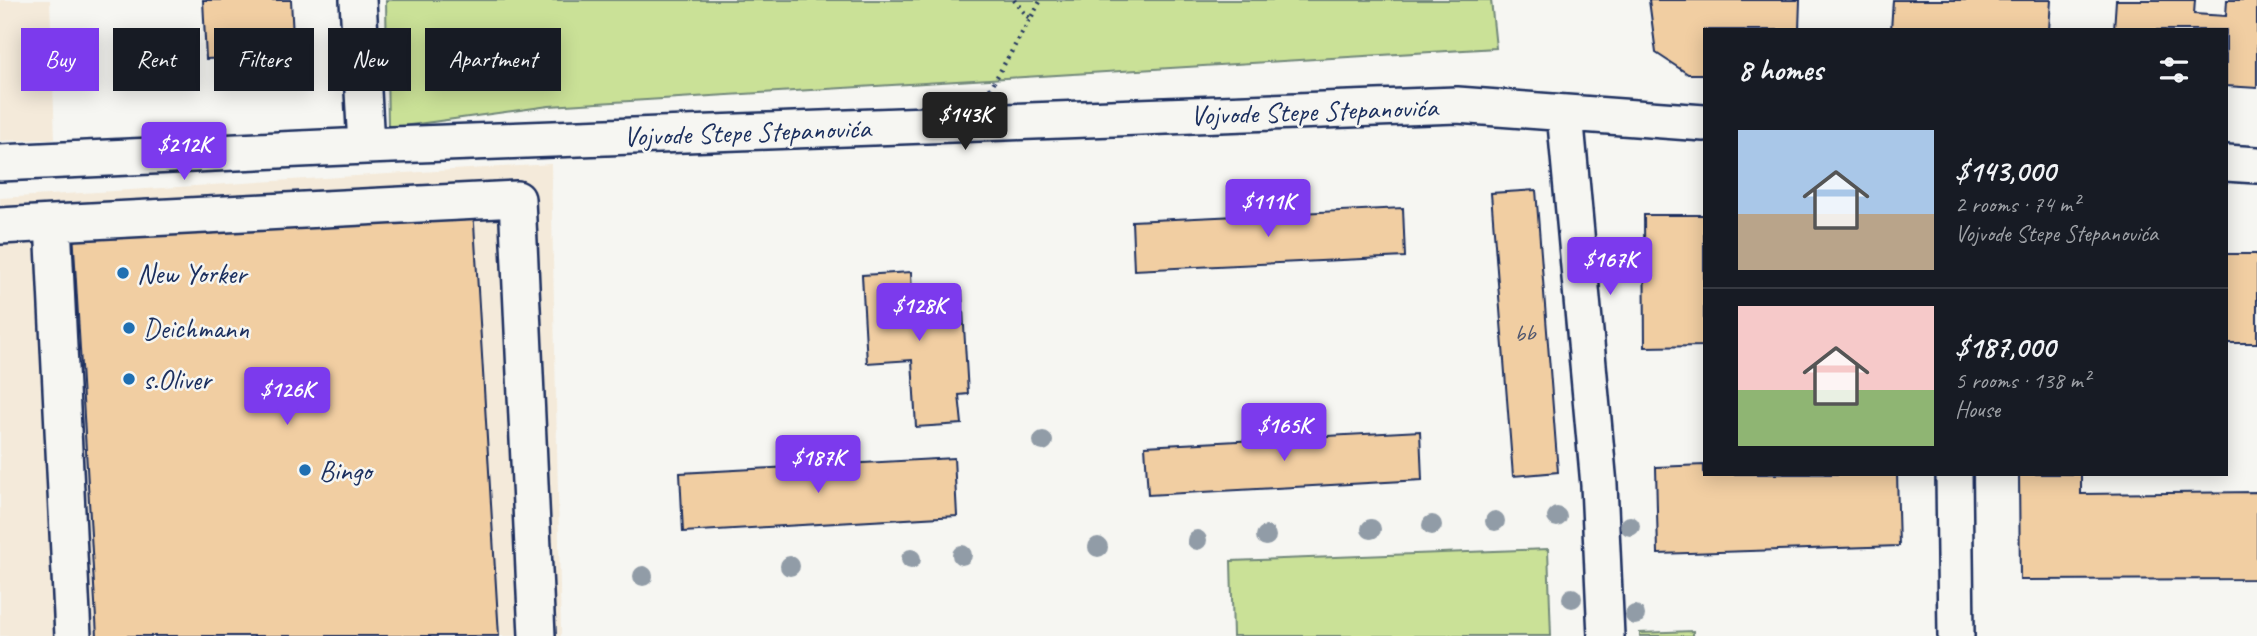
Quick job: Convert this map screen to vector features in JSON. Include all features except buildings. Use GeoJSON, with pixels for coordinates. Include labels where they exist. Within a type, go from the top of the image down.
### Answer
{"type":"FeatureCollection","features":[{"type":"Feature","properties":{"kind":"street"},"geometry":{"type":"LineString","coordinates":[[358,0],[366,146]]}},
{"type":"Feature","properties":{"kind":"street","name":"Vojvode Stepe Stepanovića"},"geometry":{"type":"LineString","coordinates":[[0,163],[366,146],[1457,105],[1703,123]]}},
{"type":"Feature","properties":{"kind":"street"},"geometry":{"type":"LineString","coordinates":[[1565,113],[1599,485],[1606,636]]}},
{"type":"Feature","properties":{"kind":"street"},"geometry":{"type":"LineString","coordinates":[[2228,163],[2257,165]]}},
{"type":"Feature","properties":{"kind":"street"},"geometry":{"type":"LineString","coordinates":[[0,226],[517,199],[537,636]]}},
{"type":"Feature","properties":{"kind":"street"},"geometry":{"type":"LineString","coordinates":[[53,223],[73,636]]}},
{"type":"Feature","properties":{"kind":"street"},"geometry":{"type":"LineString","coordinates":[[1954,476],[1956,636]]}},
{"type":"Feature","properties":{"kind":"path"},"geometry":{"type":"LineString","coordinates":[[1014,0],[1030,19]]}},
{"type":"Feature","properties":{"kind":"path"},"geometry":{"type":"LineString","coordinates":[[970,123],[1041,0]]}},
{"type":"Feature","properties":{"kind":"shaded area"},"geometry":{"type":"Polygon","coordinates":[[[0,0],[50,0],[51,28],[21,28],[21,91],[53,91],[55,139],[0,141],[0,0]]]}},
{"type":"Feature","properties":{"kind":"shaded area"},"geometry":{"type":"Polygon","coordinates":[[[551,164],[561,636],[0,636],[0,198],[551,164]]]}},
{"type":"Feature","properties":{"kind":"green space"},"geometry":{"type":"Polygon","coordinates":[[[386,0],[1491,0],[1496,48],[549,106],[388,128],[387,91],[411,91],[411,28],[386,28],[386,0]]]}},
{"type":"Feature","properties":{"kind":"green space"},"geometry":{"type":"Polygon","coordinates":[[[1548,549],[1551,636],[1233,636],[1231,561],[1548,549]]]}},
{"type":"Feature","properties":{"kind":"green space"},"geometry":{"type":"Polygon","coordinates":[[[1693,631],[1693,636],[1640,636],[1640,633],[1693,631]]]}},
{"type":"Feature","properties":{"kind":"place","name":"New Yorker"},"geometry":{"type":"Point","coordinates":[123,273]}},
{"type":"Feature","properties":{"kind":"place","name":"Deichmann"},"geometry":{"type":"Point","coordinates":[129,328]}},
{"type":"Feature","properties":{"kind":"place","name":"s.Oliver"},"geometry":{"type":"Point","coordinates":[129,379]}},
{"type":"Feature","properties":{"kind":"place","name":"Bingo"},"geometry":{"type":"Point","coordinates":[305,470]}}]}
